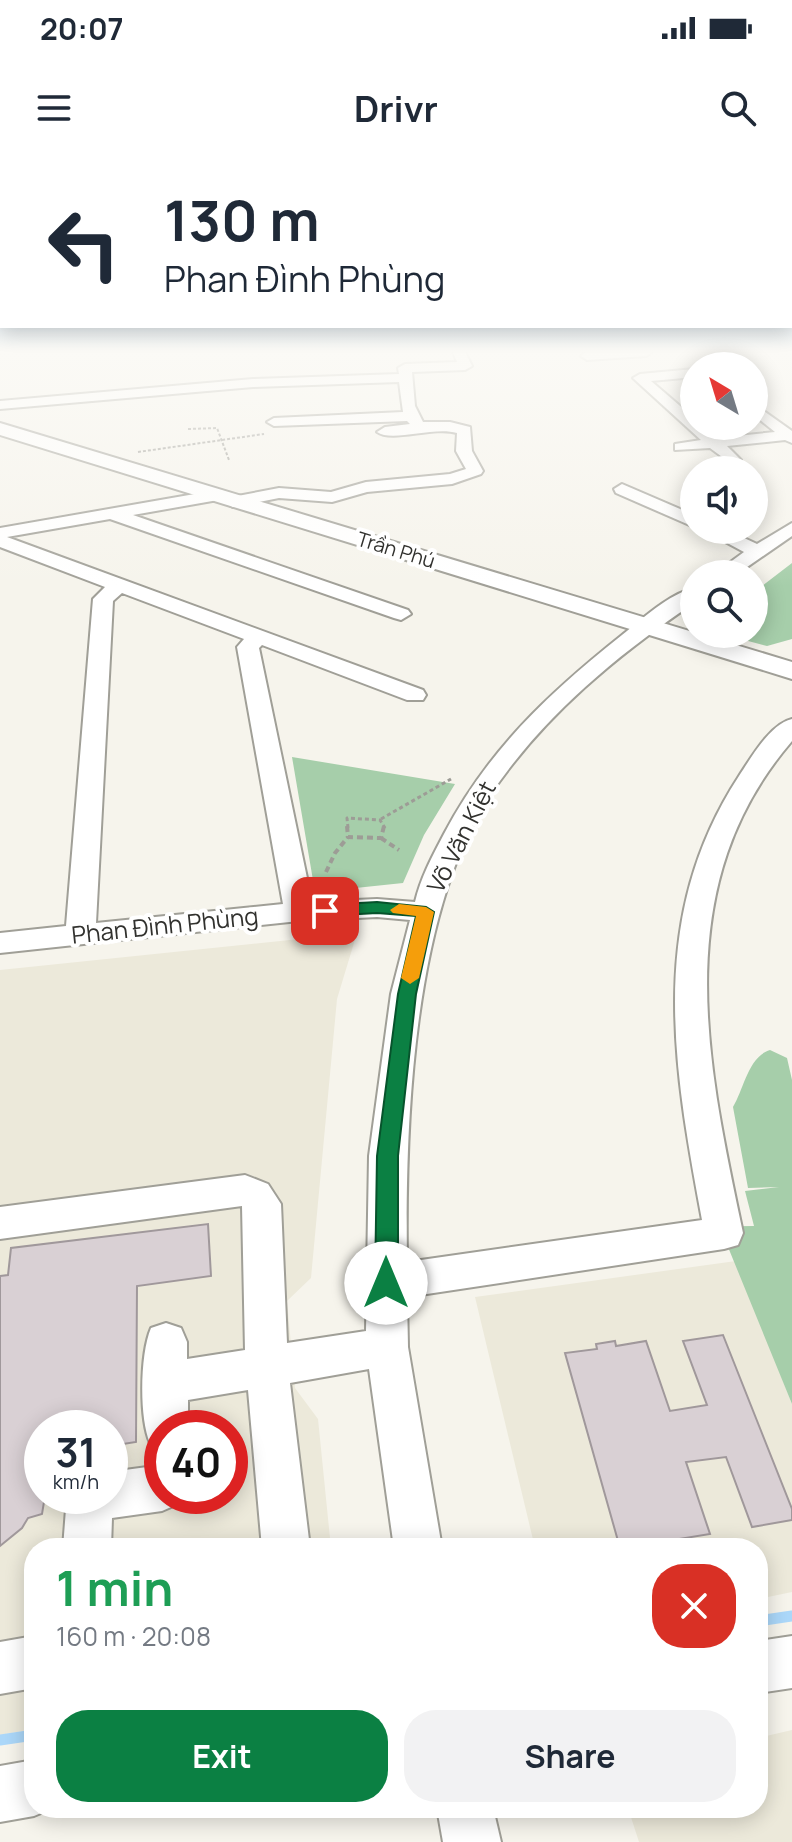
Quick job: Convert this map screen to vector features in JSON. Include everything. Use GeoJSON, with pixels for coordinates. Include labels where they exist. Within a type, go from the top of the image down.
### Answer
{"type":"FeatureCollection","features":[{"type":"Feature","properties":{"kind":"main road","name":"Trần Phú"},"geometry":{"type":"LineString","coordinates":[[0,429],[792,671]]}},
{"type":"Feature","properties":{"kind":"street"},"geometry":{"type":"LineString","coordinates":[[385,432],[408,428]]}},
{"type":"Feature","properties":{"kind":"street"},"geometry":{"type":"LineString","coordinates":[[0,533],[110,513],[222,499],[279,493],[332,497],[366,487],[452,479],[475,471],[464,451],[465,430],[459,428]]}},
{"type":"Feature","properties":{"kind":"street"},"geometry":{"type":"LineString","coordinates":[[680,447],[790,437]]}},
{"type":"Feature","properties":{"kind":"street"},"geometry":{"type":"LineString","coordinates":[[708,440],[725,456]]}},
{"type":"Feature","properties":{"kind":"street"},"geometry":{"type":"LineString","coordinates":[[622,489],[680,511]]}},
{"type":"Feature","properties":{"kind":"street"},"geometry":{"type":"LineString","coordinates":[[110,513],[401,614]]}},
{"type":"Feature","properties":{"kind":"street"},"geometry":{"type":"LineString","coordinates":[[745,560],[792,528]]}},
{"type":"Feature","properties":{"kind":"street"},"geometry":{"type":"LineString","coordinates":[[0,541],[415,695]]}},
{"type":"Feature","properties":{"kind":"street"},"geometry":{"type":"LineString","coordinates":[[743,544],[758,551]]}},
{"type":"Feature","properties":{"kind":"street"},"geometry":{"type":"LineString","coordinates":[[80,934],[103,599],[118,586]]}},
{"type":"Feature","properties":{"kind":"street","name":"Võ Văn Kiệt"},"geometry":{"type":"LineString","coordinates":[[416,1538],[387,1347],[387,1156],[407,994],[435,879],[478,794],[517,742],[565,692],[648,625],[680,603]]}},
{"type":"Feature","properties":{"kind":"street"},"geometry":{"type":"LineString","coordinates":[[258,637],[248,647],[299,912]]}},
{"type":"Feature","properties":{"kind":"street"},"geometry":{"type":"LineString","coordinates":[[386,1283],[724,1233],[692,1064],[690,999],[696,918],[706,872],[727,815],[787,738]]}},
{"type":"Feature","properties":{"kind":"street","name":"Phan Đình Phùng"},"geometry":{"type":"LineString","coordinates":[[0,943],[299,912],[377,908],[426,912]]}},
{"type":"Feature","properties":{"kind":"street"},"geometry":{"type":"LineString","coordinates":[[0,1223],[245,1190],[255,1195],[262,1204],[267,1366],[285,1538]]}},
{"type":"Feature","properties":{"kind":"street"},"geometry":{"type":"LineString","coordinates":[[166,1410],[166,1362],[267,1366],[387,1347]]}},
{"type":"Feature","properties":{"kind":"street"},"geometry":{"type":"LineString","coordinates":[[87,1538],[88,1514]]}},
{"type":"Feature","properties":{"kind":"street"},"geometry":{"type":"LineString","coordinates":[[768,1666],[792,1662]]}},
{"type":"Feature","properties":{"kind":"street"},"geometry":{"type":"LineString","coordinates":[[0,1668],[24,1664]]}},
{"type":"Feature","properties":{"kind":"street"},"geometry":{"type":"LineString","coordinates":[[0,1794],[24,1790]]}},
{"type":"Feature","properties":{"kind":"street"},"geometry":{"type":"LineString","coordinates":[[467,1818],[472,1842]]}},
{"type":"Feature","properties":{"kind":"path"},"geometry":{"type":"LineString","coordinates":[[188,429],[192,428]]}},
{"type":"Feature","properties":{"kind":"path"},"geometry":{"type":"LineString","coordinates":[[215,428],[222,438],[229,460]]}},
{"type":"Feature","properties":{"kind":"path"},"geometry":{"type":"LineString","coordinates":[[101,461],[271,428]]}},
{"type":"Feature","properties":{"kind":"path"},"geometry":{"type":"LineString","coordinates":[[326,872],[335,853],[348,837],[347,818],[380,820],[451,779]]}},
{"type":"Feature","properties":{"kind":"path"},"geometry":{"type":"LineString","coordinates":[[380,820],[385,828],[381,838]]}},
{"type":"Feature","properties":{"kind":"path"},"geometry":{"type":"LineString","coordinates":[[348,837],[381,838],[399,850]]}},
{"type":"Feature","properties":{"kind":"shaded area"},"geometry":{"type":"Polygon","coordinates":[[[357,933],[337,999],[311,1278],[287,1301],[295,1388],[318,1419],[330,1538],[24,1538],[24,1731],[0,1735],[0,970],[357,933]]]}},
{"type":"Feature","properties":{"kind":"shaded area"},"geometry":{"type":"Polygon","coordinates":[[[736,1261],[792,1404],[792,1592],[768,1597],[768,1538],[533,1538],[475,1297],[736,1261]]]}},
{"type":"Feature","properties":{"kind":"shaded area"},"geometry":{"type":"Polygon","coordinates":[[[792,1730],[792,1842],[639,1842],[631,1818],[768,1818],[768,1736],[792,1730]]]}},
{"type":"Feature","properties":{"kind":"green space"},"geometry":{"type":"Polygon","coordinates":[[[792,563],[792,639],[768,646],[768,581],[792,563]]]}},
{"type":"Feature","properties":{"kind":"green space"},"geometry":{"type":"Polygon","coordinates":[[[292,757],[455,784],[424,835],[403,883],[327,891],[314,886],[292,757]]]}},
{"type":"Feature","properties":{"kind":"green space"},"geometry":{"type":"Polygon","coordinates":[[[770,1050],[787,1058],[792,1080],[792,1404],[728,1247],[671,1227],[754,1226],[745,1191],[779,1187],[748,1188],[733,1107],[756,1059],[770,1050]]]}},
{"type":"Feature","properties":{"kind":"building"},"geometry":{"type":"Polygon","coordinates":[[[208,1224],[211,1276],[137,1286],[136,1442],[128,1443],[128,1410],[24,1410],[24,1514],[42,1514],[28,1518],[22,1528],[0,1546],[0,1276],[8,1275],[11,1248],[208,1224]]]}},
{"type":"Feature","properties":{"kind":"building"},"geometry":{"type":"Polygon","coordinates":[[[723,1335],[792,1509],[792,1520],[752,1527],[726,1457],[686,1462],[710,1534],[685,1538],[617,1538],[565,1353],[597,1349],[596,1344],[615,1341],[616,1346],[646,1341],[670,1411],[707,1405],[683,1341],[723,1335]]]}},
{"type":"Feature","properties":{"kind":"waterway"},"geometry":{"type":"LineString","coordinates":[[768,1620],[792,1616]]}},
{"type":"Feature","properties":{"kind":"waterway"},"geometry":{"type":"LineString","coordinates":[[0,1740],[24,1736]]}},
{"type":"Feature","properties":{"kind":"slow traffic"},"geometry":{"type":"LineString","coordinates":[[399,910],[426,912],[410,978]]}},
{"type":"Feature","properties":{"kind":"route"},"geometry":{"type":"LineString","coordinates":[[325,911],[377,908],[426,912],[407,994],[387,1156],[386,1283]]}}]}
